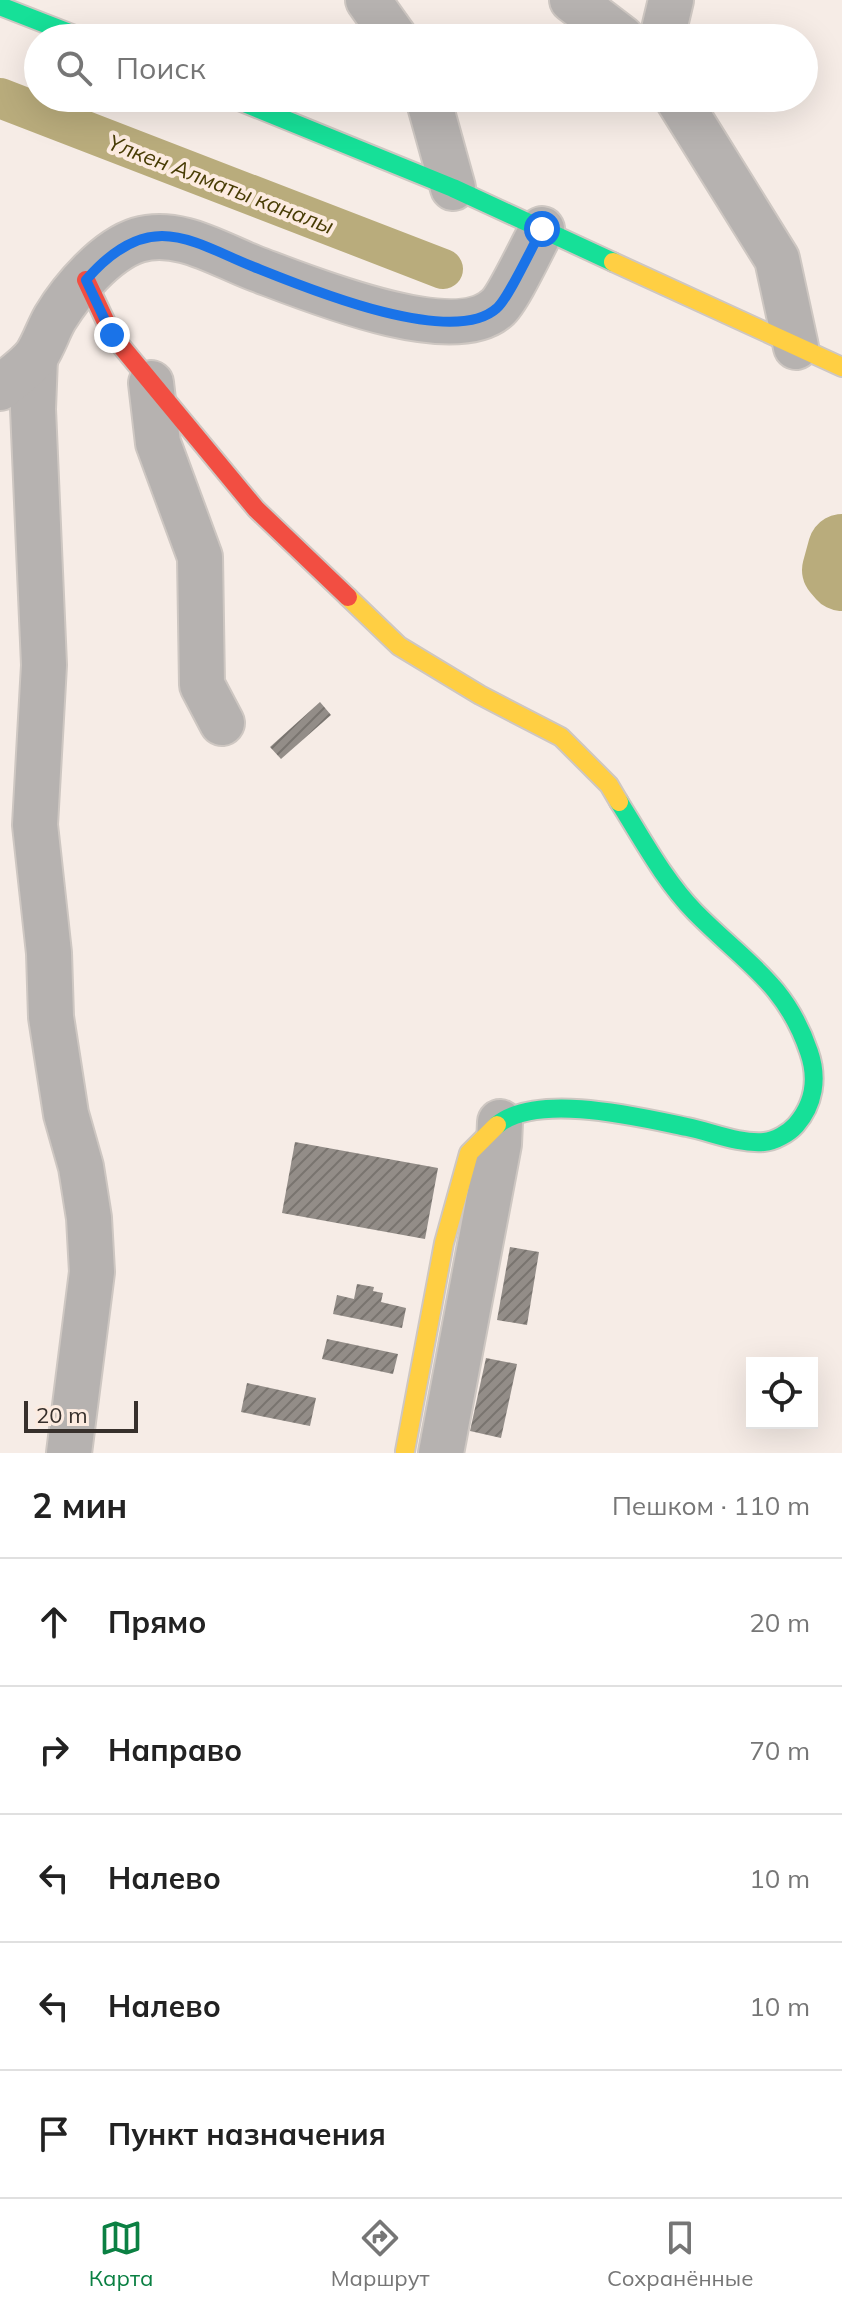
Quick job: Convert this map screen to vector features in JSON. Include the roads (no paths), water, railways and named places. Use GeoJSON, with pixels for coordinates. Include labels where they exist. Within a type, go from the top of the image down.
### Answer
{"type":"FeatureCollection","features":[{"type":"Feature","properties":{"kind":"street"},"geometry":{"type":"LineString","coordinates":[[368,0],[385,24]]}},
{"type":"Feature","properties":{"kind":"street"},"geometry":{"type":"LineString","coordinates":[[572,0],[604,24]]}},
{"type":"Feature","properties":{"kind":"street"},"geometry":{"type":"LineString","coordinates":[[665,24],[671,0]]}},
{"type":"Feature","properties":{"kind":"street"},"geometry":{"type":"LineString","coordinates":[[0,6],[46,24]]}},
{"type":"Feature","properties":{"kind":"street"},"geometry":{"type":"LineString","coordinates":[[266,112],[453,188],[842,367]]}},
{"type":"Feature","properties":{"kind":"street"},"geometry":{"type":"LineString","coordinates":[[432,112],[453,188]]}},
{"type":"Feature","properties":{"kind":"street"},"geometry":{"type":"LineString","coordinates":[[686,112],[777,259],[796,347]]}},
{"type":"Feature","properties":{"kind":"street"},"geometry":{"type":"LineString","coordinates":[[0,388],[35,358],[56,316],[104,259],[137,240],[163,236],[200,245],[372,310],[437,322],[478,320],[499,307],[542,229]]}},
{"type":"Feature","properties":{"kind":"street"},"geometry":{"type":"LineString","coordinates":[[86,280],[112,335],[256,509],[399,646],[480,695],[561,737],[587,761],[609,785],[665,876],[695,912],[748,959],[782,996],[800,1025],[812,1060],[815,1087],[805,1114],[790,1131],[767,1142],[736,1140],[688,1127],[590,1110],[539,1108],[517,1113],[500,1122],[499,1144],[423,1452]]}},
{"type":"Feature","properties":{"kind":"street"},"geometry":{"type":"LineString","coordinates":[[35,358],[33,409],[44,665],[35,825],[49,953],[51,1017],[66,1114],[81,1167],[89,1218],[92,1272],[69,1453]]}},
{"type":"Feature","properties":{"kind":"street"},"geometry":{"type":"LineString","coordinates":[[151,383],[158,443],[200,557],[202,685],[222,723]]}},
{"type":"Feature","properties":{"kind":"waterway","name":"Үлкен Алматы каналы"},"geometry":{"type":"LineString","coordinates":[[0,98],[24,107]]}},
{"type":"Feature","properties":{"kind":"waterway","name":"Үлкен Алматы каналы"},"geometry":{"type":"LineString","coordinates":[[36,112],[443,269]]}},
{"type":"Feature","properties":{"kind":"waterway"},"geometry":{"type":"LineString","coordinates":[[842,548],[836,570],[842,577]]}}]}
